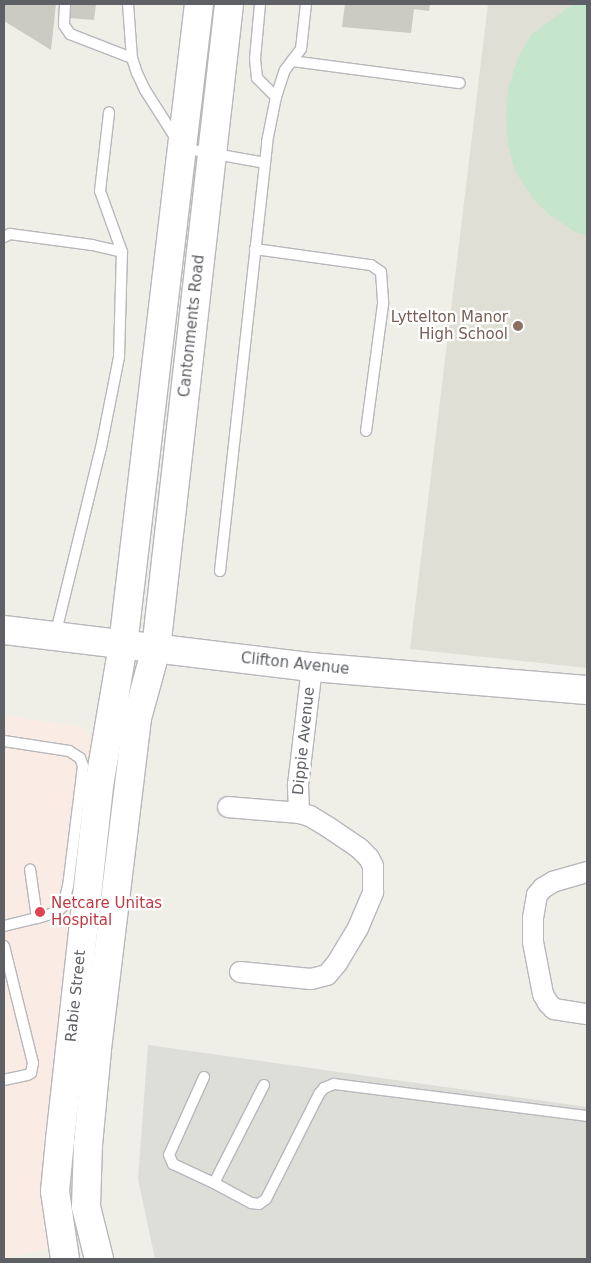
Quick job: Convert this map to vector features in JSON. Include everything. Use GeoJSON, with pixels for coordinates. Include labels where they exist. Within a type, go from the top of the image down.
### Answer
{"type":"FeatureCollection","features":[{"type":"Feature","properties":{"kind":"main road","name":"Cantonments Road"},"geometry":{"type":"LineString","coordinates":[[123,645],[199,4]]}},
{"type":"Feature","properties":{"kind":"main road","name":"Cantonments Road"},"geometry":{"type":"LineString","coordinates":[[156,649],[229,4]]}},
{"type":"Feature","properties":{"kind":"main road","name":"Clifton Avenue"},"geometry":{"type":"LineString","coordinates":[[4,630],[312,667],[587,690]]}},
{"type":"Feature","properties":{"kind":"main road","name":"Rabie Street"},"geometry":{"type":"LineString","coordinates":[[65,1259],[55,1190],[58,1157],[100,780],[123,645]]}},
{"type":"Feature","properties":{"kind":"main road","name":"Rabie Street"},"geometry":{"type":"LineString","coordinates":[[99,1259],[86,1207],[88,1145],[97,1049],[137,718],[156,649]]}},
{"type":"Feature","properties":{"kind":"street","name":"Dippie Avenue"},"geometry":{"type":"LineString","coordinates":[[240,972],[311,979],[322,977],[332,970],[337,962],[367,910],[373,892],[373,866],[369,858],[359,848],[328,827],[310,816],[299,813],[298,785],[312,667]]}},
{"type":"Feature","properties":{"kind":"street"},"geometry":{"type":"LineString","coordinates":[[228,807],[299,813]]}},
{"type":"Feature","properties":{"kind":"street"},"geometry":{"type":"LineString","coordinates":[[587,872],[552,882],[542,888],[537,895],[533,918],[533,942],[543,994],[554,1009],[587,1014]]}},
{"type":"Feature","properties":{"kind":"lane"},"geometry":{"type":"LineString","coordinates":[[65,4],[64,24],[70,34],[132,58]]}},
{"type":"Feature","properties":{"kind":"lane"},"geometry":{"type":"LineString","coordinates":[[128,4],[132,58],[145,90],[182,148],[265,163]]}},
{"type":"Feature","properties":{"kind":"lane"},"geometry":{"type":"LineString","coordinates":[[260,4],[254,59],[257,78],[276,97]]}},
{"type":"Feature","properties":{"kind":"lane"},"geometry":{"type":"LineString","coordinates":[[220,570],[265,163],[276,97],[285,70],[301,49],[306,4]]}},
{"type":"Feature","properties":{"kind":"lane"},"geometry":{"type":"LineString","coordinates":[[292,61],[460,84]]}},
{"type":"Feature","properties":{"kind":"lane"},"geometry":{"type":"LineString","coordinates":[[55,637],[101,448],[119,357],[122,252],[100,191],[109,113]]}},
{"type":"Feature","properties":{"kind":"lane"},"geometry":{"type":"LineString","coordinates":[[4,237],[10,234],[92,245],[122,252]]}},
{"type":"Feature","properties":{"kind":"lane"},"geometry":{"type":"LineString","coordinates":[[255,249],[371,265],[381,272],[383,304],[366,432]]}},
{"type":"Feature","properties":{"kind":"lane"},"geometry":{"type":"LineString","coordinates":[[4,741],[69,752],[80,758],[83,766],[69,876],[63,906],[57,912],[4,926]]}},
{"type":"Feature","properties":{"kind":"lane"},"geometry":{"type":"LineString","coordinates":[[30,869],[36,918]]}},
{"type":"Feature","properties":{"kind":"lane"},"geometry":{"type":"LineString","coordinates":[[4,946],[33,1064],[31,1073],[4,1080]]}},
{"type":"Feature","properties":{"kind":"lane"},"geometry":{"type":"LineString","coordinates":[[204,1077],[169,1155],[173,1164],[251,1203],[259,1204],[266,1199],[319,1094],[324,1088],[334,1084],[587,1116]]}},
{"type":"Feature","properties":{"kind":"lane"},"geometry":{"type":"LineString","coordinates":[[214,1183],[264,1085]]}},
{"type":"Feature","properties":{"kind":"shaded area","name":"Lyttelton Manor High School"},"geometry":{"type":"Polygon","coordinates":[[[488,4],[587,4],[587,668],[410,649],[488,4]]]}},
{"type":"Feature","properties":{"kind":"shaded area","name":"Netcare Unitas Hospital"},"geometry":{"type":"Polygon","coordinates":[[[4,716],[81,726],[95,744],[56,1247],[4,1259],[4,716]]]}},
{"type":"Feature","properties":{"kind":"shaded area"},"geometry":{"type":"Polygon","coordinates":[[[148,1045],[587,1107],[587,1259],[155,1259],[138,1179],[148,1045]]]}},
{"type":"Feature","properties":{"kind":"green space"},"geometry":{"type":"Polygon","coordinates":[[[587,4],[587,235],[579,234],[551,216],[534,200],[515,171],[508,145],[506,116],[508,89],[519,55],[532,34],[572,5],[587,4]]]}},
{"type":"Feature","properties":{"kind":"building"},"geometry":{"type":"Polygon","coordinates":[[[4,4],[56,4],[51,50],[4,21],[4,4]]]}},
{"type":"Feature","properties":{"kind":"building"},"geometry":{"type":"Polygon","coordinates":[[[70,4],[96,4],[94,20],[69,18],[70,4]]]}},
{"type":"Feature","properties":{"kind":"building"},"geometry":{"type":"Polygon","coordinates":[[[345,4],[430,4],[429,11],[414,9],[411,33],[342,27],[345,4]]]}},
{"type":"Feature","properties":{"kind":"place","name":"Lyttelton Manor High School"},"geometry":{"type":"Point","coordinates":[518,326]}},
{"type":"Feature","properties":{"kind":"place","name":"Netcare Unitas Hospital"},"geometry":{"type":"Point","coordinates":[40,912]}}]}
